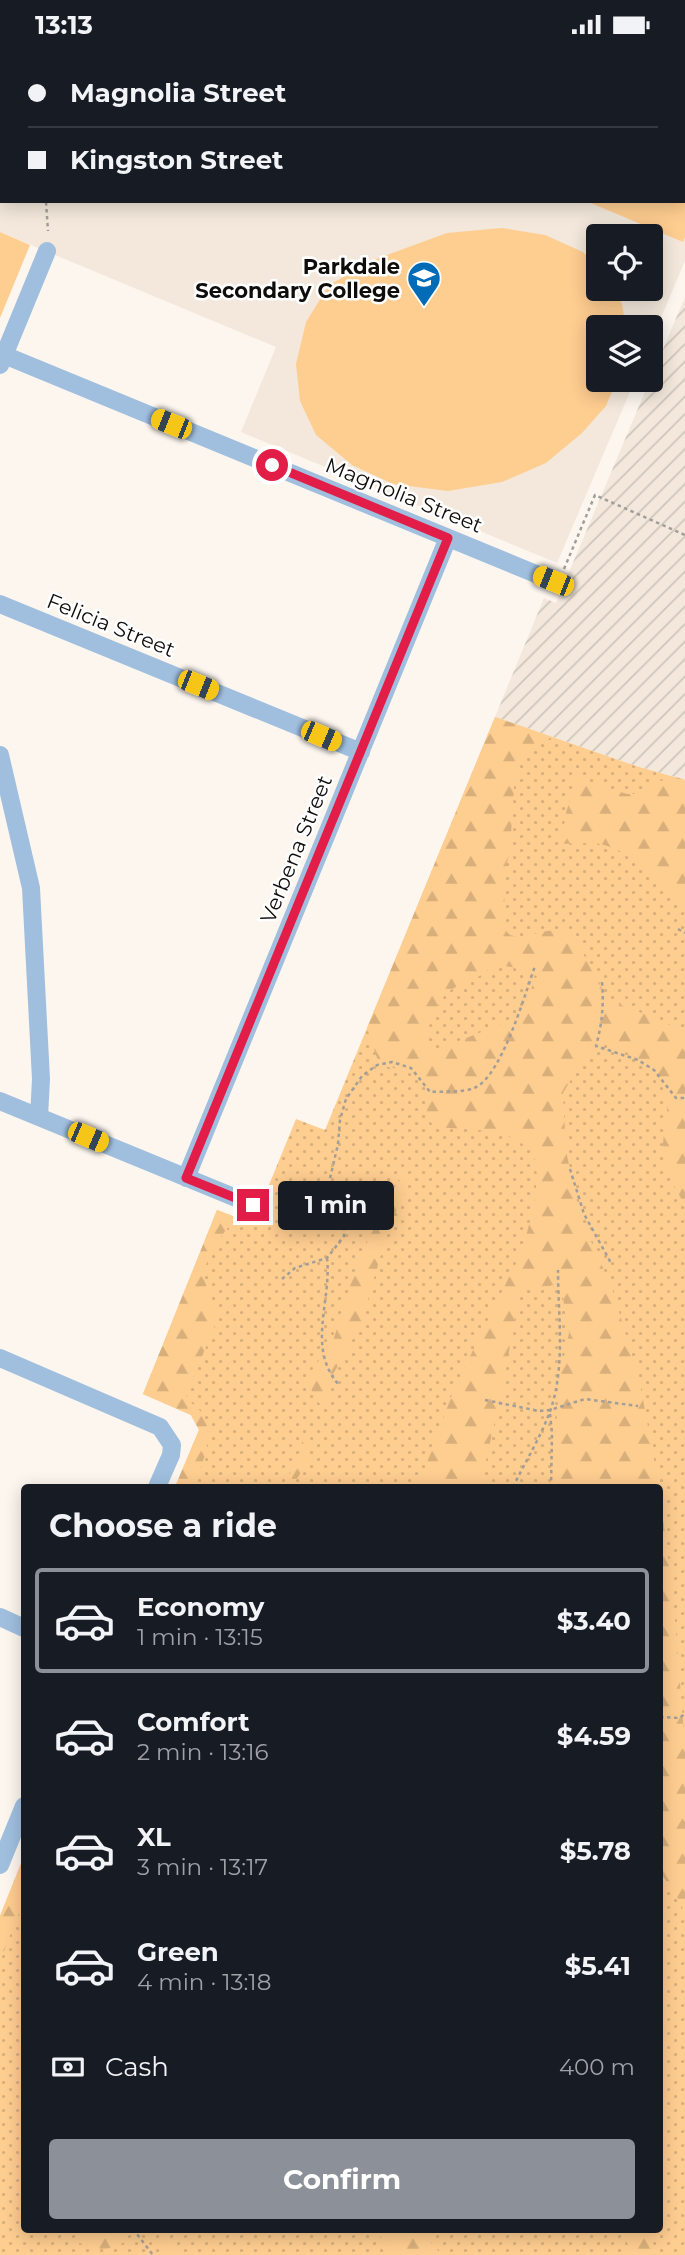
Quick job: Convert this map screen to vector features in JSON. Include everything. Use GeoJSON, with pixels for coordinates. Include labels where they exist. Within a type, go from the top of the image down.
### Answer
{"type":"FeatureCollection","features":[{"type":"Feature","properties":{"kind":"street"},"geometry":{"type":"LineString","coordinates":[[2,360],[47,251]]}},
{"type":"Feature","properties":{"kind":"street","name":"Magnolia Street"},"geometry":{"type":"LineString","coordinates":[[2,360],[448,538],[558,575]]}},
{"type":"Feature","properties":{"kind":"street","name":"Verbena Street"},"geometry":{"type":"LineString","coordinates":[[186,1178],[448,538]]}},
{"type":"Feature","properties":{"kind":"street","name":"Felicia Street"},"geometry":{"type":"LineString","coordinates":[[0,604],[361,753]]}},
{"type":"Feature","properties":{"kind":"street"},"geometry":{"type":"LineString","coordinates":[[0,755],[31,888],[41,1080],[39,1117]]}},
{"type":"Feature","properties":{"kind":"street"},"geometry":{"type":"LineString","coordinates":[[0,1101],[253,1205]]}},
{"type":"Feature","properties":{"kind":"street"},"geometry":{"type":"LineString","coordinates":[[0,1358],[153,1422],[170,1438],[172,1445],[172,1452],[158,1484]]}},
{"type":"Feature","properties":{"kind":"street"},"geometry":{"type":"LineString","coordinates":[[0,1617],[21,1626]]}},
{"type":"Feature","properties":{"kind":"street"},"geometry":{"type":"LineString","coordinates":[[0,1864],[21,1813]]}},
{"type":"Feature","properties":{"kind":"path"},"geometry":{"type":"LineString","coordinates":[[46,203],[48,231]]}},
{"type":"Feature","properties":{"kind":"path"},"geometry":{"type":"LineString","coordinates":[[558,575],[595,495],[685,535]]}},
{"type":"Feature","properties":{"kind":"path"},"geometry":{"type":"LineString","coordinates":[[678,929],[685,933]]}},
{"type":"Feature","properties":{"kind":"path"},"geometry":{"type":"LineString","coordinates":[[282,1279],[295,1268],[327,1258],[344,1236],[344,1221],[328,1187],[346,1099],[362,1076],[377,1065],[392,1062],[411,1068],[430,1093],[473,1089],[486,1081],[500,1060],[535,966]]}},
{"type":"Feature","properties":{"kind":"path"},"geometry":{"type":"LineString","coordinates":[[602,982],[603,1013],[596,1046],[638,1060],[654,1070],[677,1097],[685,1098]]}},
{"type":"Feature","properties":{"kind":"path"},"geometry":{"type":"LineString","coordinates":[[570,1169],[584,1214],[611,1263]]}},
{"type":"Feature","properties":{"kind":"path"},"geometry":{"type":"LineString","coordinates":[[327,1258],[329,1272],[321,1334],[323,1355],[330,1375],[339,1385]]}},
{"type":"Feature","properties":{"kind":"path"},"geometry":{"type":"LineString","coordinates":[[514,1484],[550,1411],[560,1357],[562,1322],[558,1299],[558,1270]]}},
{"type":"Feature","properties":{"kind":"path"},"geometry":{"type":"LineString","coordinates":[[485,1400],[539,1411],[550,1411],[585,1399],[638,1406]]}},
{"type":"Feature","properties":{"kind":"path"},"geometry":{"type":"LineString","coordinates":[[550,1411],[551,1484]]}},
{"type":"Feature","properties":{"kind":"path"},"geometry":{"type":"LineString","coordinates":[[663,1717],[680,1718],[685,1713]]}},
{"type":"Feature","properties":{"kind":"path"},"geometry":{"type":"LineString","coordinates":[[136,2233],[153,2255]]}},
{"type":"Feature","properties":{"kind":"shaded area","name":"Parkdale Secondary College"},"geometry":{"type":"Polygon","coordinates":[[[0,203],[685,203],[685,261],[662,315],[586,315],[586,392],[630,392],[557,563],[241,432],[276,347],[0,232],[0,203]]]}},
{"type":"Feature","properties":{"kind":"shaded area"},"geometry":{"type":"Polygon","coordinates":[[[685,297],[685,780],[636,766],[495,717],[544,598],[556,603],[645,392],[663,392],[663,349],[685,297]]]}},
{"type":"Feature","properties":{"kind":"green space"},"geometry":{"type":"Polygon","coordinates":[[[591,203],[685,203],[683,242],[663,234],[663,224],[640,224],[591,203]]]}},
{"type":"Feature","properties":{"kind":"green space"},"geometry":{"type":"Polygon","coordinates":[[[502,228],[545,235],[583,252],[586,255],[586,301],[620,301],[624,315],[586,315],[586,392],[612,392],[606,406],[582,433],[546,463],[502,482],[448,491],[393,484],[352,465],[316,435],[300,401],[296,364],[306,322],[329,285],[376,259],[447,233],[502,228]]]}},
{"type":"Feature","properties":{"kind":"green space"},"geometry":{"type":"Polygon","coordinates":[[[0,232],[30,245],[0,318],[0,232]]]}},
{"type":"Feature","properties":{"kind":"green space"},"geometry":{"type":"Polygon","coordinates":[[[495,717],[636,766],[685,780],[685,2255],[0,2255],[0,1916],[21,1864],[21,2233],[663,2233],[663,1484],[176,1484],[199,1430],[191,1415],[143,1394],[217,1210],[253,1224],[296,1119],[325,1130],[495,717]]]}},
{"type":"Feature","properties":{"kind":"green space"},"geometry":{"type":"Polygon","coordinates":[[[495,717],[552,737],[529,751],[519,766],[514,787],[510,850],[505,871],[504,926],[508,934],[515,936],[551,931],[566,933],[577,944],[608,996],[627,1008],[663,1021],[685,1037],[685,1205],[671,1181],[664,1161],[666,1097],[662,1086],[649,1068],[609,1043],[602,1045],[579,1066],[563,1093],[566,1151],[581,1219],[612,1288],[640,1383],[658,1484],[555,1484],[554,1444],[562,1366],[569,1333],[562,1292],[559,1287],[552,1285],[525,1290],[518,1301],[481,1484],[419,1484],[454,1389],[521,1253],[534,1202],[536,1162],[528,1149],[510,1137],[480,1130],[436,1127],[427,1113],[429,1084],[409,1071],[382,1066],[367,1028],[495,717]],[[499,965],[473,981],[456,987],[448,992],[435,1012],[425,1042],[432,1052],[518,1017],[537,976],[499,965]]]}},
{"type":"Feature","properties":{"kind":"green space"},"geometry":{"type":"Polygon","coordinates":[[[676,777],[685,780],[685,911],[647,870],[625,854],[600,844],[561,844],[576,778],[627,794],[639,794],[656,782],[676,777]]]}},
{"type":"Feature","properties":{"kind":"green space"},"geometry":{"type":"Polygon","coordinates":[[[402,1173],[408,1174],[410,1180],[389,1227],[362,1320],[330,1379],[330,1403],[327,1408],[323,1407],[315,1399],[310,1386],[310,1373],[334,1338],[359,1258],[402,1173]]]}},
{"type":"Feature","properties":{"kind":"green space"},"geometry":{"type":"Polygon","coordinates":[[[217,1210],[238,1218],[220,1238],[204,1274],[218,1318],[186,1395],[201,1412],[208,1430],[206,1450],[193,1484],[176,1484],[199,1430],[191,1415],[143,1394],[217,1210]]]}},
{"type":"Feature","properties":{"kind":"green space"},"geometry":{"type":"Polygon","coordinates":[[[303,1437],[310,1438],[311,1445],[306,1464],[294,1484],[284,1484],[299,1457],[303,1437]]]}},
{"type":"Feature","properties":{"kind":"green space"},"geometry":{"type":"Polygon","coordinates":[[[663,1519],[673,1594],[685,1746],[685,1917],[681,1903],[663,1876],[663,1519]]]}},
{"type":"Feature","properties":{"kind":"green space"},"geometry":{"type":"Polygon","coordinates":[[[21,1864],[21,1908],[0,1961],[0,1916],[21,1864]]]}},
{"type":"Feature","properties":{"kind":"green space"},"geometry":{"type":"Polygon","coordinates":[[[76,2233],[122,2233],[124,2236],[124,2242],[119,2245],[101,2249],[77,2241],[76,2233]]]}},
{"type":"Feature","properties":{"kind":"green space"},"geometry":{"type":"Polygon","coordinates":[[[159,2233],[167,2233],[175,2255],[167,2255],[159,2233]]]}},
{"type":"Feature","properties":{"kind":"green space"},"geometry":{"type":"Polygon","coordinates":[[[378,2233],[423,2233],[442,2255],[396,2255],[378,2233]]]}},
{"type":"Feature","properties":{"kind":"green space"},"geometry":{"type":"Polygon","coordinates":[[[623,2233],[651,2233],[656,2255],[632,2255],[623,2233]]]}},
{"type":"Feature","properties":{"kind":"place","name":"Parkdale Secondary College"},"geometry":{"type":"Point","coordinates":[424,308]}},
{"type":"Feature","properties":{"kind":"route"},"geometry":{"type":"LineString","coordinates":[[253,1205],[186,1178],[448,538],[272,465]]}}]}
